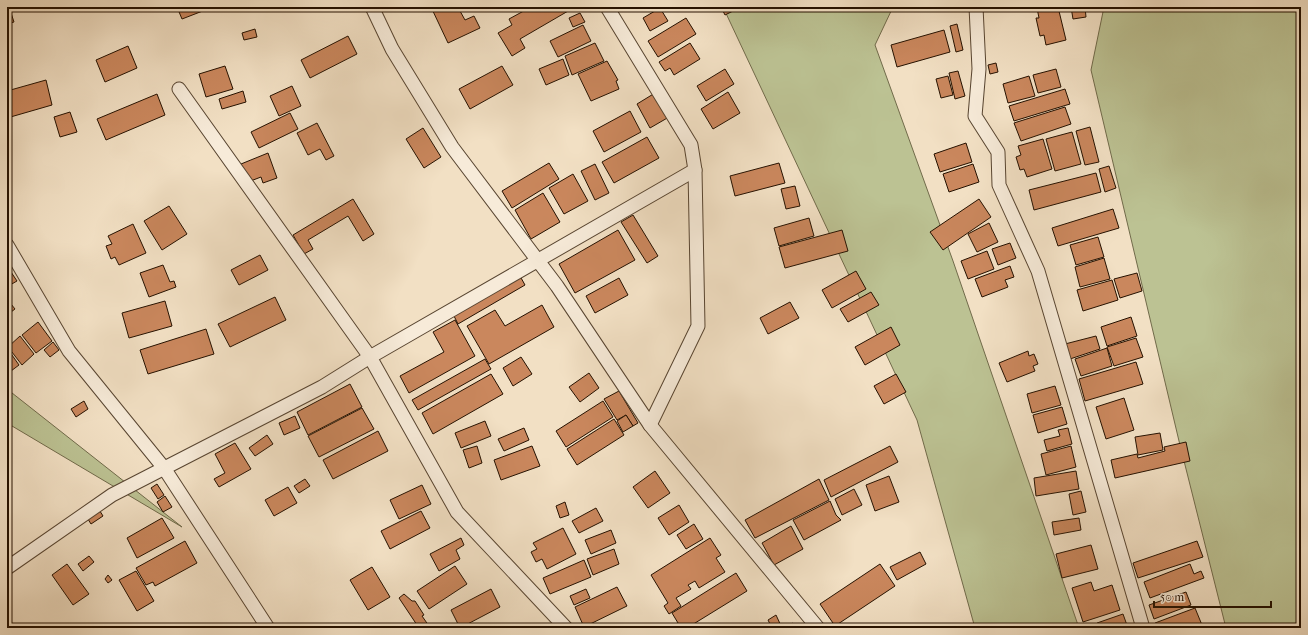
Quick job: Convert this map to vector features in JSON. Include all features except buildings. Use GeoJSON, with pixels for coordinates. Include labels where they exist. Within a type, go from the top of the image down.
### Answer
{"type":"FeatureCollection","features":[{"type":"Feature","properties":{"kind":"street"},"geometry":{"type":"LineString","coordinates":[[372,7],[392,49],[452,147],[557,286],[650,425],[818,628]]}},
{"type":"Feature","properties":{"kind":"street"},"geometry":{"type":"LineString","coordinates":[[607,7],[690,145],[695,170],[698,326],[650,425]]}},
{"type":"Feature","properties":{"kind":"street"},"geometry":{"type":"LineString","coordinates":[[976,7],[979,69],[974,116],[998,152],[999,185],[1038,271],[1143,628]]}},
{"type":"Feature","properties":{"kind":"street"},"geometry":{"type":"LineString","coordinates":[[179,89],[370,357],[457,512],[566,628]]}},
{"type":"Feature","properties":{"kind":"street"},"geometry":{"type":"LineString","coordinates":[[7,568],[112,495],[322,387],[370,357],[695,170]]}},
{"type":"Feature","properties":{"kind":"street"},"geometry":{"type":"LineString","coordinates":[[7,245],[69,350],[164,468],[268,628]]}},
{"type":"Feature","properties":{"kind":"green space"},"geometry":{"type":"Polygon","coordinates":[[[723,7],[893,7],[875,45],[953,261],[1079,628],[975,628],[917,420],[723,7]]]}},
{"type":"Feature","properties":{"kind":"green space"},"geometry":{"type":"Polygon","coordinates":[[[1104,7],[1301,7],[1301,628],[1226,628],[1179,441],[1091,70],[1104,7]]]}},
{"type":"Feature","properties":{"kind":"green space"},"geometry":{"type":"Polygon","coordinates":[[[7,389],[182,527],[7,423],[7,389]]]}}]}
